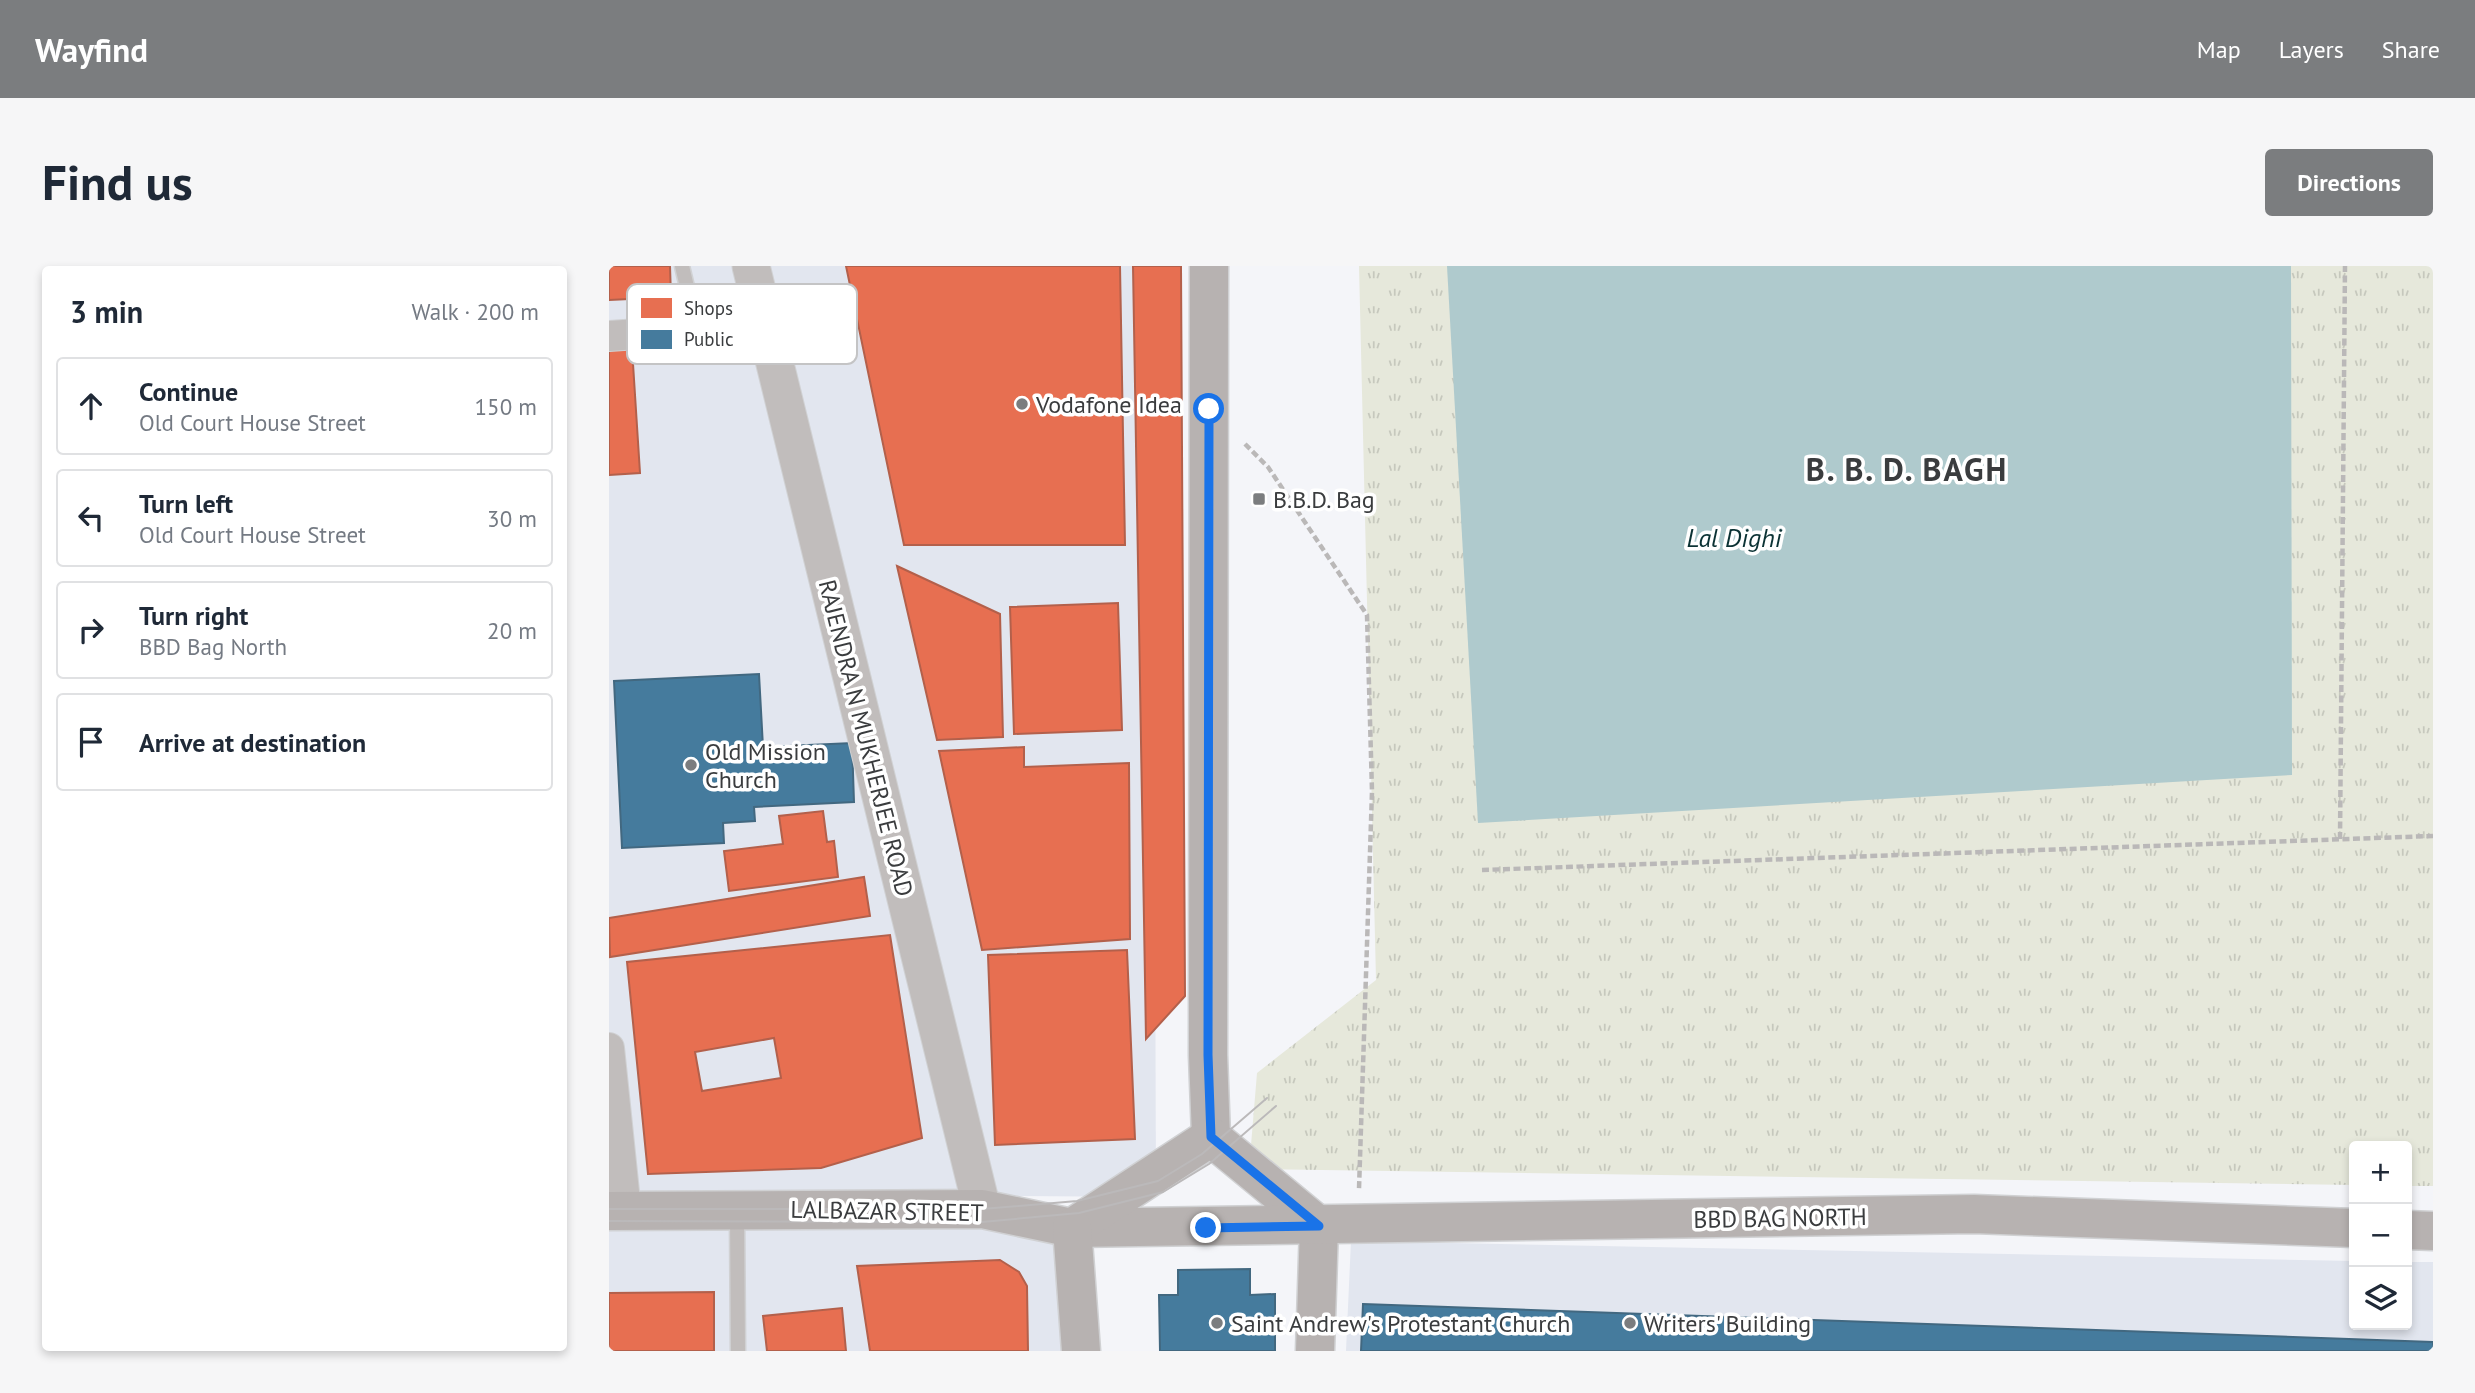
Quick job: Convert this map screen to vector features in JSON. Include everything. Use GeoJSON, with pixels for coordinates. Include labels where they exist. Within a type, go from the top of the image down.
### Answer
{"type":"FeatureCollection","features":[{"type":"Feature","properties":{"kind":"main road"},"geometry":{"type":"LineString","coordinates":[[1209,266],[1208,1055],[1211,1137],[1319,1226],[1315,1351]]}},
{"type":"Feature","properties":{"kind":"main road"},"geometry":{"type":"LineString","coordinates":[[1081,1351],[1072,1228],[1211,1137]]}},
{"type":"Feature","properties":{"kind":"main road","name":"LALBAZAR STREET"},"geometry":{"type":"LineString","coordinates":[[617,1211],[982,1209],[1072,1228],[1206,1228]]}},
{"type":"Feature","properties":{"kind":"main road","name":"BBD BAG NORTH"},"geometry":{"type":"LineString","coordinates":[[1206,1228],[1975,1214],[2349,1228]]}},
{"type":"Feature","properties":{"kind":"main road"},"geometry":{"type":"LineString","coordinates":[[2412,1230],[2433,1231]]}},
{"type":"Feature","properties":{"kind":"street","name":"RAJENDRA N MUKHERJEE ROAD"},"geometry":{"type":"LineString","coordinates":[[751,266],[755,284]]}},
{"type":"Feature","properties":{"kind":"street"},"geometry":{"type":"LineString","coordinates":[[609,335],[627,334]]}},
{"type":"Feature","properties":{"kind":"street","name":"RAJENDRA N MUKHERJEE ROAD"},"geometry":{"type":"LineString","coordinates":[[775,364],[982,1209]]}},
{"type":"Feature","properties":{"kind":"street"},"geometry":{"type":"LineString","coordinates":[[609,1048],[617,1211]]}},
{"type":"Feature","properties":{"kind":"lane"},"geometry":{"type":"LineString","coordinates":[[682,266],[686,284]]}},
{"type":"Feature","properties":{"kind":"lane"},"geometry":{"type":"LineString","coordinates":[[737,1210],[738,1351]]}},
{"type":"Feature","properties":{"kind":"path"},"geometry":{"type":"LineString","coordinates":[[2340,839],[2345,266]]}},
{"type":"Feature","properties":{"kind":"path"},"geometry":{"type":"LineString","coordinates":[[1268,467],[1367,614],[1372,791],[1358,1225]]}},
{"type":"Feature","properties":{"kind":"path"},"geometry":{"type":"LineString","coordinates":[[1482,870],[2433,835]]}},
{"type":"Feature","properties":{"kind":"shaded area"},"geometry":{"type":"Polygon","coordinates":[[[609,266],[1153,266],[1156,1197],[609,1193],[609,266]]]}},
{"type":"Feature","properties":{"kind":"shaded area"},"geometry":{"type":"Polygon","coordinates":[[[1057,1223],[1071,1351],[609,1351],[609,1225],[1057,1223]]]}},
{"type":"Feature","properties":{"kind":"shaded area"},"geometry":{"type":"Polygon","coordinates":[[[1351,1241],[2349,1261],[2349,1330],[2412,1330],[2412,1262],[2433,1262],[2433,1351],[1346,1351],[1351,1241]]]}},
{"type":"Feature","properties":{"kind":"green space"},"geometry":{"type":"Polygon","coordinates":[[[1359,266],[2433,266],[2433,1186],[2412,1186],[2412,1141],[2349,1141],[2349,1185],[1249,1169],[1257,1073],[1376,980],[1359,266]]]}},
{"type":"Feature","properties":{"kind":"water","name":"Lal Dighi"},"geometry":{"type":"Polygon","coordinates":[[[1447,266],[2291,266],[2292,775],[1478,823],[1447,266]]]}},
{"type":"Feature","properties":{"kind":"building: Shops"},"geometry":{"type":"Polygon","coordinates":[[[609,266],[670,266],[671,284],[627,284],[627,299],[609,300],[609,266]]]}},
{"type":"Feature","properties":{"kind":"building: Shops"},"geometry":{"type":"Polygon","coordinates":[[[846,266],[1120,266],[1125,545],[904,545],[857,319],[857,284],[850,284],[846,266]]]}},
{"type":"Feature","properties":{"kind":"building: Shops"},"geometry":{"type":"Polygon","coordinates":[[[1133,266],[1181,266],[1185,996],[1146,1039],[1133,266]]]}},
{"type":"Feature","properties":{"kind":"building: Shops"},"geometry":{"type":"Polygon","coordinates":[[[627,348],[627,364],[633,364],[640,473],[609,475],[609,349],[627,348]]]}},
{"type":"Feature","properties":{"kind":"building: Shops"},"geometry":{"type":"Polygon","coordinates":[[[897,566],[1000,614],[1003,737],[937,740],[897,566]]]}},
{"type":"Feature","properties":{"kind":"building: Shops"},"geometry":{"type":"Polygon","coordinates":[[[1118,603],[1122,730],[1014,734],[1010,607],[1118,603]]]}},
{"type":"Feature","properties":{"kind":"building: Shops"},"geometry":{"type":"Polygon","coordinates":[[[1024,747],[1024,767],[1129,763],[1130,939],[982,950],[939,751],[1024,747]]]}},
{"type":"Feature","properties":{"kind":"building: Shops"},"geometry":{"type":"Polygon","coordinates":[[[823,811],[827,842],[834,841],[838,877],[729,891],[724,851],[783,844],[779,816],[823,811]]]}},
{"type":"Feature","properties":{"kind":"building: Shops"},"geometry":{"type":"Polygon","coordinates":[[[864,877],[870,916],[610,957],[609,918],[864,877]]]}},
{"type":"Feature","properties":{"kind":"building: Shops"},"geometry":{"type":"Polygon","coordinates":[[[890,935],[922,1138],[821,1168],[648,1174],[627,962],[890,935]],[[774,1038],[695,1052],[702,1091],[781,1078],[774,1038]]]}},
{"type":"Feature","properties":{"kind":"building: Shops"},"geometry":{"type":"Polygon","coordinates":[[[1127,950],[1135,1139],[995,1145],[988,955],[1127,950]]]}},
{"type":"Feature","properties":{"kind":"building: Shops"},"geometry":{"type":"Polygon","coordinates":[[[1000,1260],[1019,1272],[1027,1286],[1028,1351],[870,1351],[857,1266],[1000,1260]]]}},
{"type":"Feature","properties":{"kind":"building: Shops"},"geometry":{"type":"Polygon","coordinates":[[[714,1292],[714,1351],[609,1351],[609,1293],[714,1292]]]}},
{"type":"Feature","properties":{"kind":"building: Shops"},"geometry":{"type":"Polygon","coordinates":[[[842,1308],[846,1351],[767,1351],[763,1316],[842,1308]]]}},
{"type":"Feature","properties":{"kind":"building: Public"},"geometry":{"type":"Polygon","coordinates":[[[759,674],[763,747],[852,743],[854,802],[754,807],[755,821],[723,823],[724,843],[622,848],[614,681],[759,674]]]}},
{"type":"Feature","properties":{"kind":"building: Public","name":"Saint Andrew's Protestant Church"},"geometry":{"type":"Polygon","coordinates":[[[1250,1269],[1250,1295],[1275,1294],[1275,1351],[1160,1351],[1159,1295],[1178,1295],[1178,1270],[1250,1269]]]}},
{"type":"Feature","properties":{"kind":"building: Public","name":"Writers' Building"},"geometry":{"type":"Polygon","coordinates":[[[1363,1304],[2433,1342],[2433,1351],[1361,1351],[1363,1304]]]}},
{"type":"Feature","properties":{"kind":"tram line"},"geometry":{"type":"LineString","coordinates":[[609,1209],[982,1209],[1077,1201],[1158,1181],[1202,1154],[1267,1098]]}},
{"type":"Feature","properties":{"kind":"tram line"},"geometry":{"type":"LineString","coordinates":[[609,1221],[982,1222],[1079,1213],[1163,1192],[1209,1164],[1276,1106]]}},
{"type":"Feature","properties":{"kind":"place","name":"Vodafone Idea"},"geometry":{"type":"Point","coordinates":[1022,404]}},
{"type":"Feature","properties":{"kind":"place","name":"B.B.D. Bag"},"geometry":{"type":"Point","coordinates":[1259,499]}},
{"type":"Feature","properties":{"kind":"place","name":"Old Mission Church"},"geometry":{"type":"Point","coordinates":[691,765]}},
{"type":"Feature","properties":{"kind":"place","name":"Saint Andrew's Protestant Church"},"geometry":{"type":"Point","coordinates":[1217,1323]}},
{"type":"Feature","properties":{"kind":"place","name":"Writers' Building"},"geometry":{"type":"Point","coordinates":[1630,1323]}},
{"type":"Feature","properties":{"kind":"district","name":"B. B. D. BAGH"},"geometry":{"type":"Point","coordinates":[1907,469]}},
{"type":"Feature","properties":{"kind":"route"},"geometry":{"type":"LineString","coordinates":[[1206,1228],[1319,1226],[1211,1137],[1208,1055],[1209,409]]}}]}
